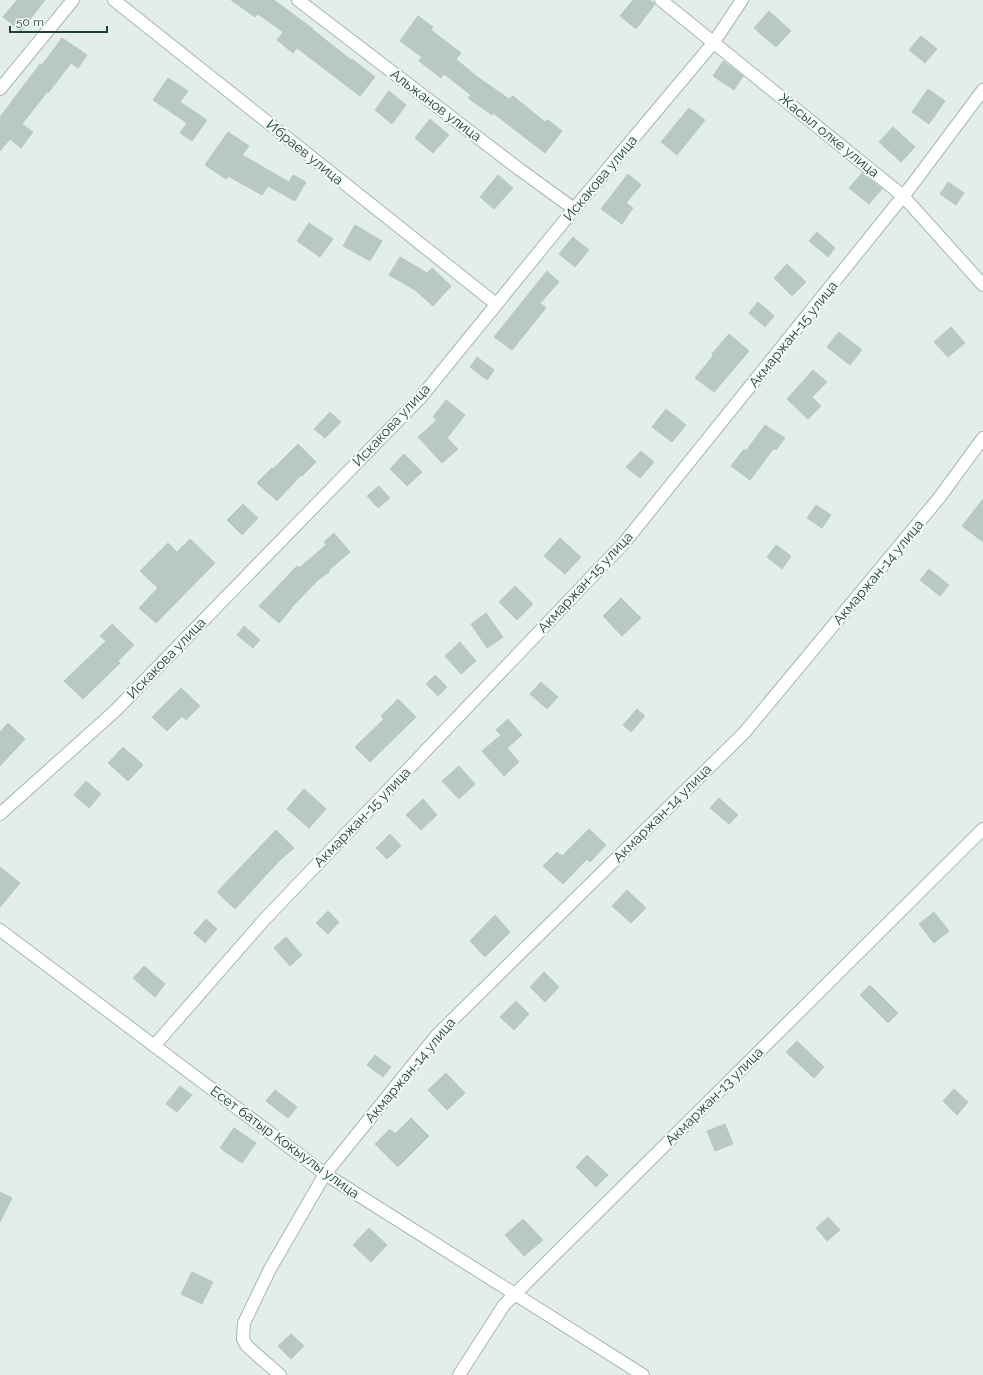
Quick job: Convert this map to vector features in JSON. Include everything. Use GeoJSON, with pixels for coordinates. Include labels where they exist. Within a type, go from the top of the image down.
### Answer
{"type":"FeatureCollection","features":[{"type":"Feature","properties":{"kind":"street"},"geometry":{"type":"LineString","coordinates":[[0,88],[73,0]]}},
{"type":"Feature","properties":{"kind":"street","name":"Ибраев улица"},"geometry":{"type":"LineString","coordinates":[[114,0],[496,304]]}},
{"type":"Feature","properties":{"kind":"street","name":"Альжанов улица"},"geometry":{"type":"LineString","coordinates":[[298,0],[519,169],[574,209]]}},
{"type":"Feature","properties":{"kind":"street","name":"Жасыл олке улица"},"geometry":{"type":"LineString","coordinates":[[661,0],[903,196],[983,285]]}},
{"type":"Feature","properties":{"kind":"street","name":"Искакова улица"},"geometry":{"type":"LineString","coordinates":[[0,814],[115,711],[415,403],[574,209],[714,42],[742,0]]}},
{"type":"Feature","properties":{"kind":"street","name":"Акмаржан-15 улица"},"geometry":{"type":"LineString","coordinates":[[154,1046],[263,921],[624,543],[903,196],[983,90]]}},
{"type":"Feature","properties":{"kind":"street","name":"Акмаржан-14 улица"},"geometry":{"type":"LineString","coordinates":[[280,1375],[247,1346],[243,1339],[244,1323],[270,1269],[325,1174],[437,1035],[744,732],[939,498],[983,438]]}},
{"type":"Feature","properties":{"kind":"street","name":"Акмаржан-13 улица"},"geometry":{"type":"LineString","coordinates":[[459,1375],[504,1305],[983,829]]}},
{"type":"Feature","properties":{"kind":"street","name":"Есет батыр Кокыулы улица"},"geometry":{"type":"LineString","coordinates":[[0,930],[325,1174],[516,1293],[643,1375]]}},
{"type":"Feature","properties":{"kind":"building"},"geometry":{"type":"Polygon","coordinates":[[[17,0],[45,0],[21,31],[3,17],[17,0]]]}},
{"type":"Feature","properties":{"kind":"building"},"geometry":{"type":"Polygon","coordinates":[[[231,0],[274,0],[375,77],[360,96],[297,48],[293,53],[277,40],[283,32],[258,14],[255,17],[231,0]]]}},
{"type":"Feature","properties":{"kind":"building"},"geometry":{"type":"Polygon","coordinates":[[[633,0],[650,0],[655,4],[636,29],[620,16],[633,0]]]}},
{"type":"Feature","properties":{"kind":"building"},"geometry":{"type":"Polygon","coordinates":[[[769,11],[791,31],[776,47],[754,28],[769,11]]]}},
{"type":"Feature","properties":{"kind":"building"},"geometry":{"type":"Polygon","coordinates":[[[418,16],[433,27],[431,30],[461,53],[456,59],[476,76],[509,99],[513,96],[545,122],[548,120],[562,131],[545,153],[493,113],[492,115],[468,98],[471,95],[444,74],[441,78],[419,61],[422,57],[400,41],[418,16]]]}},
{"type":"Feature","properties":{"kind":"building"},"geometry":{"type":"Polygon","coordinates":[[[921,36],[937,49],[925,63],[909,50],[921,36]]]}},
{"type":"Feature","properties":{"kind":"building"},"geometry":{"type":"Polygon","coordinates":[[[62,38],[87,55],[78,68],[71,63],[22,124],[33,132],[21,148],[10,139],[0,151],[0,117],[40,64],[42,65],[62,38]]]}},
{"type":"Feature","properties":{"kind":"building"},"geometry":{"type":"Polygon","coordinates":[[[723,61],[743,76],[734,90],[713,76],[723,61]]]}},
{"type":"Feature","properties":{"kind":"building"},"geometry":{"type":"Polygon","coordinates":[[[168,78],[188,91],[180,102],[207,120],[192,141],[180,133],[187,123],[153,100],[168,78]]]}},
{"type":"Feature","properties":{"kind":"building"},"geometry":{"type":"Polygon","coordinates":[[[928,89],[945,101],[929,124],[912,112],[928,89]]]}},
{"type":"Feature","properties":{"kind":"building"},"geometry":{"type":"Polygon","coordinates":[[[389,91],[406,105],[392,124],[375,110],[389,91]]]}},
{"type":"Feature","properties":{"kind":"building"},"geometry":{"type":"Polygon","coordinates":[[[689,108],[705,120],[677,155],[661,142],[689,108]]]}},
{"type":"Feature","properties":{"kind":"building"},"geometry":{"type":"Polygon","coordinates":[[[430,119],[449,135],[433,153],[415,138],[430,119]]]}},
{"type":"Feature","properties":{"kind":"building"},"geometry":{"type":"Polygon","coordinates":[[[893,127],[915,147],[901,162],[879,142],[893,127]]]}},
{"type":"Feature","properties":{"kind":"building"},"geometry":{"type":"Polygon","coordinates":[[[228,132],[249,146],[242,155],[289,182],[293,175],[306,182],[295,201],[268,186],[262,195],[228,176],[226,179],[205,165],[228,132]]]}},
{"type":"Feature","properties":{"kind":"building"},"geometry":{"type":"Polygon","coordinates":[[[862,173],[882,189],[869,204],[849,188],[862,173]]]}},
{"type":"Feature","properties":{"kind":"building"},"geometry":{"type":"Polygon","coordinates":[[[628,174],[641,185],[626,203],[633,208],[622,224],[601,209],[628,174]]]}},
{"type":"Feature","properties":{"kind":"building"},"geometry":{"type":"Polygon","coordinates":[[[498,175],[513,188],[494,209],[480,197],[498,175]]]}},
{"type":"Feature","properties":{"kind":"building"},"geometry":{"type":"Polygon","coordinates":[[[948,182],[964,193],[956,205],[940,194],[948,182]]]}},
{"type":"Feature","properties":{"kind":"building"},"geometry":{"type":"Polygon","coordinates":[[[309,223],[333,239],[320,257],[297,241],[309,223]]]}},
{"type":"Feature","properties":{"kind":"building"},"geometry":{"type":"Polygon","coordinates":[[[355,225],[382,241],[370,261],[343,246],[355,225]]]}},
{"type":"Feature","properties":{"kind":"building"},"geometry":{"type":"Polygon","coordinates":[[[817,232],[835,248],[828,257],[809,241],[817,232]]]}},
{"type":"Feature","properties":{"kind":"building"},"geometry":{"type":"Polygon","coordinates":[[[573,237],[589,250],[575,267],[559,254],[573,237]]]}},
{"type":"Feature","properties":{"kind":"building"},"geometry":{"type":"Polygon","coordinates":[[[400,257],[427,273],[432,268],[451,286],[433,306],[415,290],[389,275],[400,257]]]}},
{"type":"Feature","properties":{"kind":"building"},"geometry":{"type":"Polygon","coordinates":[[[787,264],[806,282],[792,296],[774,278],[787,264]]]}},
{"type":"Feature","properties":{"kind":"building"},"geometry":{"type":"Polygon","coordinates":[[[547,271],[559,282],[540,303],[546,308],[512,350],[494,337],[547,271]]]}},
{"type":"Feature","properties":{"kind":"building"},"geometry":{"type":"Polygon","coordinates":[[[758,302],[774,316],[765,327],[749,313],[758,302]]]}},
{"type":"Feature","properties":{"kind":"building"},"geometry":{"type":"Polygon","coordinates":[[[951,327],[965,343],[948,357],[934,342],[951,327]]]}},
{"type":"Feature","properties":{"kind":"building"},"geometry":{"type":"Polygon","coordinates":[[[839,332],[862,350],[850,365],[827,347],[839,332]]]}},
{"type":"Feature","properties":{"kind":"building"},"geometry":{"type":"Polygon","coordinates":[[[729,334],[749,351],[714,392],[695,378],[713,356],[712,354],[729,334]]]}},
{"type":"Feature","properties":{"kind":"building"},"geometry":{"type":"Polygon","coordinates":[[[477,357],[494,370],[487,380],[470,367],[477,357]]]}},
{"type":"Feature","properties":{"kind":"building"},"geometry":{"type":"Polygon","coordinates":[[[813,370],[827,382],[812,397],[821,406],[808,419],[787,399],[813,370]]]}},
{"type":"Feature","properties":{"kind":"building"},"geometry":{"type":"Polygon","coordinates":[[[446,400],[465,415],[447,438],[458,449],[442,463],[418,437],[437,420],[433,417],[446,400]]]}},
{"type":"Feature","properties":{"kind":"building"},"geometry":{"type":"Polygon","coordinates":[[[666,409],[686,425],[672,442],[652,427],[666,409]]]}},
{"type":"Feature","properties":{"kind":"building"},"geometry":{"type":"Polygon","coordinates":[[[330,412],[341,422],[325,438],[314,429],[330,412]]]}},
{"type":"Feature","properties":{"kind":"building"},"geometry":{"type":"Polygon","coordinates":[[[765,425],[785,438],[776,450],[774,448],[750,480],[731,466],[744,449],[746,451],[765,425]]]}},
{"type":"Feature","properties":{"kind":"building"},"geometry":{"type":"Polygon","coordinates":[[[298,444],[316,462],[302,476],[301,475],[277,501],[257,483],[298,444]]]}},
{"type":"Feature","properties":{"kind":"building"},"geometry":{"type":"Polygon","coordinates":[[[641,451],[654,462],[640,478],[626,467],[641,451]]]}},
{"type":"Feature","properties":{"kind":"building"},"geometry":{"type":"Polygon","coordinates":[[[404,454],[422,472],[407,486],[390,469],[404,454]]]}},
{"type":"Feature","properties":{"kind":"building"},"geometry":{"type":"Polygon","coordinates":[[[379,486],[390,498],[378,508],[367,496],[379,486]]]}},
{"type":"Feature","properties":{"kind":"building"},"geometry":{"type":"Polygon","coordinates":[[[983,499],[983,542],[962,526],[983,499]]]}},
{"type":"Feature","properties":{"kind":"building"},"geometry":{"type":"Polygon","coordinates":[[[243,504],[258,518],[242,535],[227,520],[243,504]]]}},
{"type":"Feature","properties":{"kind":"building"},"geometry":{"type":"Polygon","coordinates":[[[816,505],[831,515],[822,528],[807,518],[816,505]]]}},
{"type":"Feature","properties":{"kind":"building"},"geometry":{"type":"Polygon","coordinates":[[[334,533],[350,552],[318,580],[279,623],[259,606],[297,566],[299,568],[326,545],[324,542],[334,533]]]}},
{"type":"Feature","properties":{"kind":"building"},"geometry":{"type":"Polygon","coordinates":[[[560,538],[581,557],[565,574],[544,556],[560,538]]]}},
{"type":"Feature","properties":{"kind":"building"},"geometry":{"type":"Polygon","coordinates":[[[190,539],[215,563],[156,623],[139,608],[158,588],[140,571],[168,543],[177,552],[190,539]]]}},
{"type":"Feature","properties":{"kind":"building"},"geometry":{"type":"Polygon","coordinates":[[[776,545],[791,556],[782,569],[767,557],[776,545]]]}},
{"type":"Feature","properties":{"kind":"building"},"geometry":{"type":"Polygon","coordinates":[[[929,569],[949,585],[940,596],[920,580],[929,569]]]}},
{"type":"Feature","properties":{"kind":"building"},"geometry":{"type":"Polygon","coordinates":[[[515,586],[533,604],[517,620],[499,602],[515,586]]]}},
{"type":"Feature","properties":{"kind":"building"},"geometry":{"type":"Polygon","coordinates":[[[621,598],[641,618],[622,636],[603,616],[621,598]]]}},
{"type":"Feature","properties":{"kind":"building"},"geometry":{"type":"Polygon","coordinates":[[[486,613],[503,637],[487,648],[471,624],[486,613]]]}},
{"type":"Feature","properties":{"kind":"building"},"geometry":{"type":"Polygon","coordinates":[[[112,624],[134,645],[118,661],[120,663],[83,699],[64,681],[106,641],[100,636],[112,624]]]}},
{"type":"Feature","properties":{"kind":"building"},"geometry":{"type":"Polygon","coordinates":[[[244,626],[260,640],[253,648],[237,635],[244,626]]]}},
{"type":"Feature","properties":{"kind":"building"},"geometry":{"type":"Polygon","coordinates":[[[460,642],[476,661],[461,674],[445,656],[460,642]]]}},
{"type":"Feature","properties":{"kind":"building"},"geometry":{"type":"Polygon","coordinates":[[[435,675],[447,687],[438,696],[426,684],[435,675]]]}},
{"type":"Feature","properties":{"kind":"building"},"geometry":{"type":"Polygon","coordinates":[[[541,682],[558,697],[547,709],[530,694],[541,682]]]}},
{"type":"Feature","properties":{"kind":"building"},"geometry":{"type":"Polygon","coordinates":[[[181,688],[200,706],[186,720],[182,716],[167,731],[152,717],[181,688]]]}},
{"type":"Feature","properties":{"kind":"building"},"geometry":{"type":"Polygon","coordinates":[[[398,699],[416,717],[370,762],[355,747],[384,719],[381,716],[398,699]]]}},
{"type":"Feature","properties":{"kind":"building"},"geometry":{"type":"Polygon","coordinates":[[[637,709],[645,716],[631,732],[623,725],[637,709]]]}},
{"type":"Feature","properties":{"kind":"building"},"geometry":{"type":"Polygon","coordinates":[[[508,719],[522,735],[507,748],[519,762],[504,776],[482,751],[501,735],[496,730],[508,719]]]}},
{"type":"Feature","properties":{"kind":"building"},"geometry":{"type":"Polygon","coordinates":[[[8,723],[25,739],[0,766],[0,732],[8,723]]]}},
{"type":"Feature","properties":{"kind":"building"},"geometry":{"type":"Polygon","coordinates":[[[123,747],[143,765],[128,781],[108,763],[123,747]]]}},
{"type":"Feature","properties":{"kind":"building"},"geometry":{"type":"Polygon","coordinates":[[[459,766],[475,784],[459,799],[442,781],[459,766]]]}},
{"type":"Feature","properties":{"kind":"building"},"geometry":{"type":"Polygon","coordinates":[[[86,781],[101,794],[89,808],[74,795],[86,781]]]}},
{"type":"Feature","properties":{"kind":"building"},"geometry":{"type":"Polygon","coordinates":[[[304,789],[326,809],[309,828],[287,809],[304,789]]]}},
{"type":"Feature","properties":{"kind":"building"},"geometry":{"type":"Polygon","coordinates":[[[719,798],[738,815],[729,824],[710,808],[719,798]]]}},
{"type":"Feature","properties":{"kind":"building"},"geometry":{"type":"Polygon","coordinates":[[[423,799],[437,815],[421,830],[406,815],[423,799]]]}},
{"type":"Feature","properties":{"kind":"building"},"geometry":{"type":"Polygon","coordinates":[[[589,829],[606,845],[590,862],[587,859],[563,884],[543,866],[557,852],[562,856],[589,829]]]}},
{"type":"Feature","properties":{"kind":"building"},"geometry":{"type":"Polygon","coordinates":[[[276,830],[294,848],[279,861],[235,909],[217,892],[276,830]]]}},
{"type":"Feature","properties":{"kind":"building"},"geometry":{"type":"Polygon","coordinates":[[[390,834],[401,846],[387,859],[376,848],[390,834]]]}},
{"type":"Feature","properties":{"kind":"building"},"geometry":{"type":"Polygon","coordinates":[[[0,867],[20,883],[0,907],[0,867]]]}},
{"type":"Feature","properties":{"kind":"building"},"geometry":{"type":"Polygon","coordinates":[[[627,890],[646,908],[631,923],[612,906],[627,890]]]}},
{"type":"Feature","properties":{"kind":"building"},"geometry":{"type":"Polygon","coordinates":[[[328,911],[339,922],[328,934],[316,923],[328,911]]]}},
{"type":"Feature","properties":{"kind":"building"},"geometry":{"type":"Polygon","coordinates":[[[934,912],[949,931],[934,943],[919,924],[934,912]]]}},
{"type":"Feature","properties":{"kind":"building"},"geometry":{"type":"Polygon","coordinates":[[[495,915],[510,932],[485,957],[470,941],[495,915]]]}},
{"type":"Feature","properties":{"kind":"building"},"geometry":{"type":"Polygon","coordinates":[[[206,919],[217,929],[205,943],[194,933],[206,919]]]}},
{"type":"Feature","properties":{"kind":"building"},"geometry":{"type":"Polygon","coordinates":[[[286,937],[302,955],[290,966],[274,948],[286,937]]]}},
{"type":"Feature","properties":{"kind":"building"},"geometry":{"type":"Polygon","coordinates":[[[144,966],[165,984],[155,997],[133,978],[144,966]]]}},
{"type":"Feature","properties":{"kind":"building"},"geometry":{"type":"Polygon","coordinates":[[[544,972],[559,987],[545,1002],[530,987],[544,972]]]}},
{"type":"Feature","properties":{"kind":"building"},"geometry":{"type":"Polygon","coordinates":[[[870,985],[898,1013],[888,1023],[860,995],[870,985]]]}},
{"type":"Feature","properties":{"kind":"building"},"geometry":{"type":"Polygon","coordinates":[[[516,1001],[529,1014],[514,1030],[500,1017],[516,1001]]]}},
{"type":"Feature","properties":{"kind":"building"},"geometry":{"type":"Polygon","coordinates":[[[797,1041],[824,1067],[814,1078],[786,1052],[797,1041]]]}},
{"type":"Feature","properties":{"kind":"building"},"geometry":{"type":"Polygon","coordinates":[[[375,1055],[391,1067],[383,1077],[367,1065],[375,1055]]]}},
{"type":"Feature","properties":{"kind":"building"},"geometry":{"type":"Polygon","coordinates":[[[446,1073],[465,1093],[447,1110],[428,1090],[446,1073]]]}},
{"type":"Feature","properties":{"kind":"building"},"geometry":{"type":"Polygon","coordinates":[[[180,1086],[192,1095],[177,1112],[166,1104],[180,1086]]]}},
{"type":"Feature","properties":{"kind":"building"},"geometry":{"type":"Polygon","coordinates":[[[954,1089],[968,1102],[957,1115],[943,1101],[954,1089]]]}},
{"type":"Feature","properties":{"kind":"building"},"geometry":{"type":"Polygon","coordinates":[[[275,1090],[297,1107],[288,1118],[266,1101],[275,1090]]]}},
{"type":"Feature","properties":{"kind":"building"},"geometry":{"type":"Polygon","coordinates":[[[411,1118],[429,1136],[398,1167],[375,1144],[390,1129],[395,1134],[411,1118]]]}},
{"type":"Feature","properties":{"kind":"building"},"geometry":{"type":"Polygon","coordinates":[[[725,1124],[733,1144],[715,1151],[707,1131],[725,1124]]]}},
{"type":"Feature","properties":{"kind":"building"},"geometry":{"type":"Polygon","coordinates":[[[234,1128],[256,1143],[242,1163],[220,1148],[234,1128]]]}},
{"type":"Feature","properties":{"kind":"building"},"geometry":{"type":"Polygon","coordinates":[[[587,1155],[608,1175],[596,1187],[576,1167],[587,1155]]]}},
{"type":"Feature","properties":{"kind":"building"},"geometry":{"type":"Polygon","coordinates":[[[0,1192],[12,1198],[0,1222],[0,1192]]]}},
{"type":"Feature","properties":{"kind":"building"},"geometry":{"type":"Polygon","coordinates":[[[828,1217],[840,1230],[827,1241],[816,1228],[828,1217]]]}},
{"type":"Feature","properties":{"kind":"building"},"geometry":{"type":"Polygon","coordinates":[[[523,1219],[543,1240],[524,1256],[505,1235],[523,1219]]]}},
{"type":"Feature","properties":{"kind":"building"},"geometry":{"type":"Polygon","coordinates":[[[369,1228],[387,1245],[371,1262],[353,1245],[369,1228]]]}},
{"type":"Feature","properties":{"kind":"building"},"geometry":{"type":"Polygon","coordinates":[[[192,1272],[213,1282],[202,1304],[181,1294],[192,1272]]]}},
{"type":"Feature","properties":{"kind":"building"},"geometry":{"type":"Polygon","coordinates":[[[291,1334],[304,1346],[291,1359],[278,1346],[291,1334]]]}}]}
